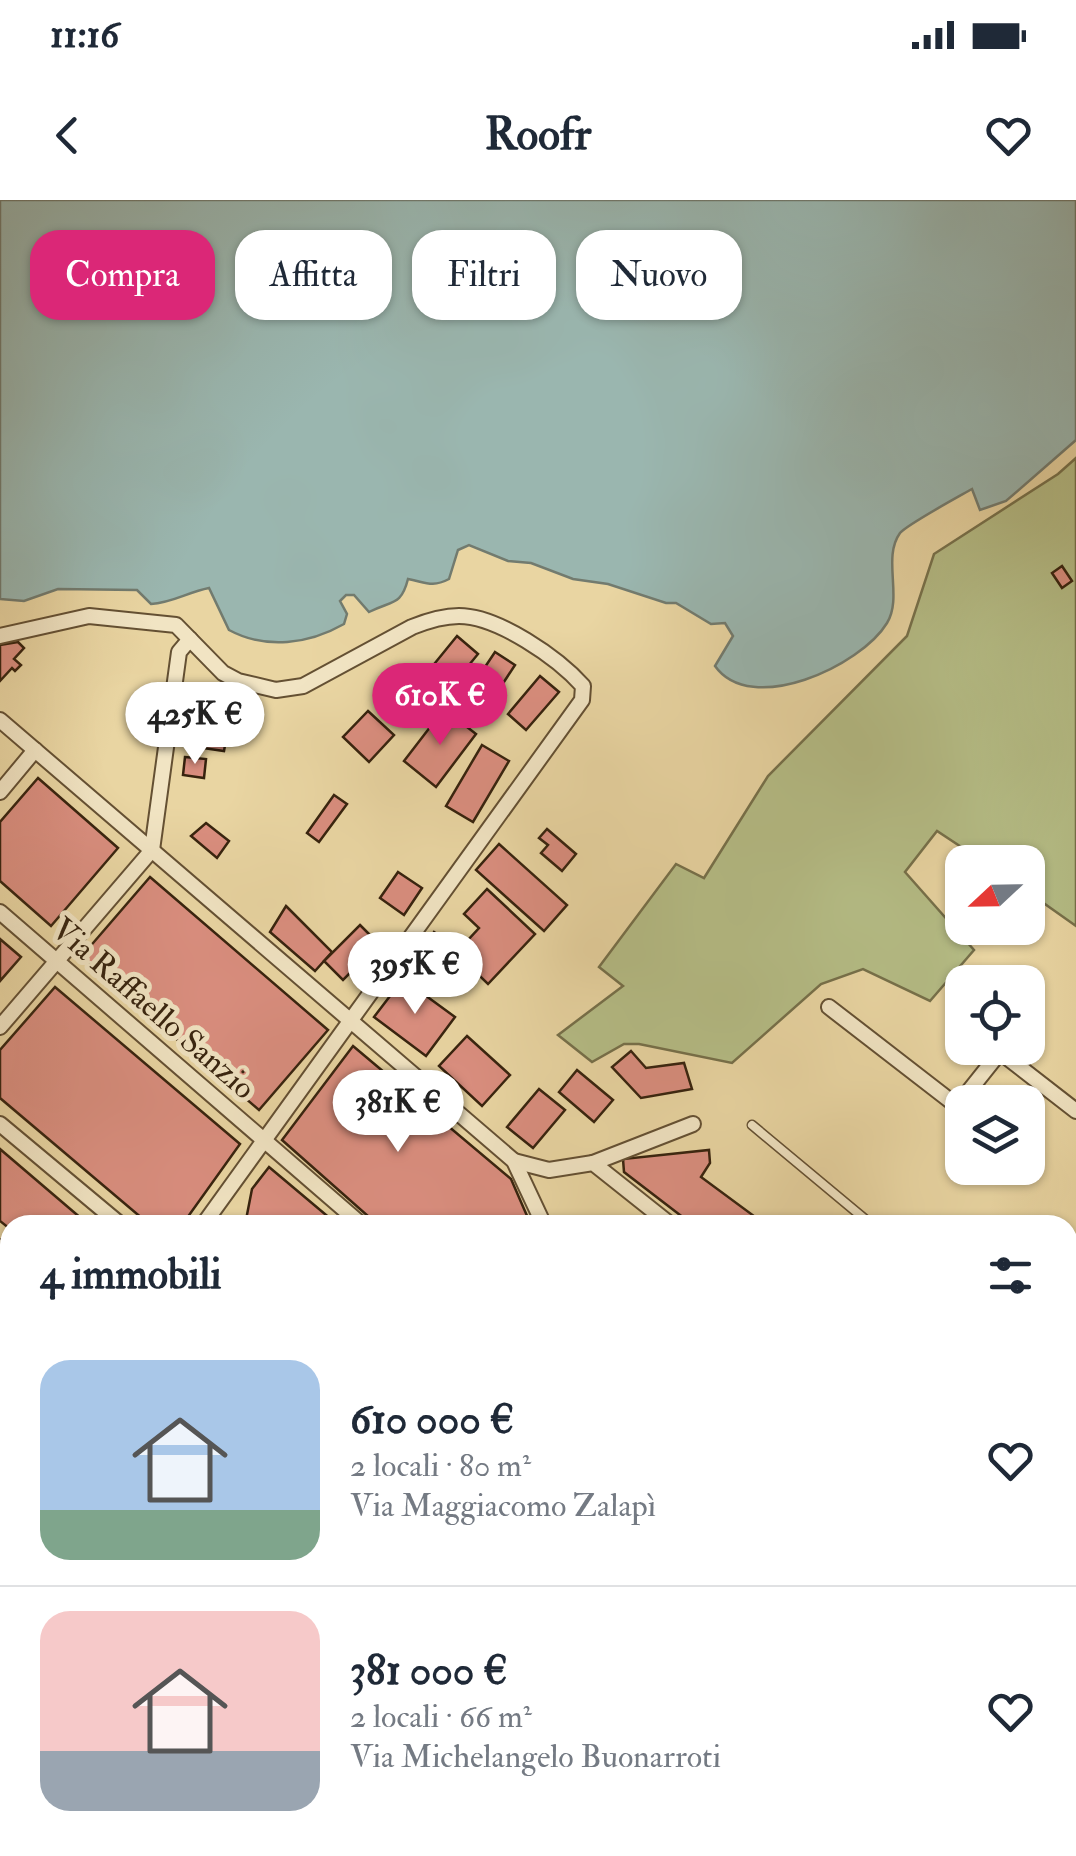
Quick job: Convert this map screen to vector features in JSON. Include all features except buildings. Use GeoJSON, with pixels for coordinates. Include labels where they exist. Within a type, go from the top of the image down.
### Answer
{"type":"FeatureCollection","features":[{"type":"Feature","properties":{"kind":"street"},"geometry":{"type":"LineString","coordinates":[[0,636],[90,616],[176,625],[223,672],[238,681],[276,690],[304,686],[430,620],[461,616],[477,618],[528,642],[578,680],[584,690],[582,700],[210,1215]]}},
{"type":"Feature","properties":{"kind":"street"},"geometry":{"type":"LineString","coordinates":[[0,1027],[152,850],[179,652],[190,639]]}},
{"type":"Feature","properties":{"kind":"street"},"geometry":{"type":"LineString","coordinates":[[0,720],[514,1161],[539,1215]]}},
{"type":"Feature","properties":{"kind":"street"},"geometry":{"type":"LineString","coordinates":[[0,792],[36,750]]}},
{"type":"Feature","properties":{"kind":"street","name":"Via Raffaello Sanzio"},"geometry":{"type":"LineString","coordinates":[[0,912],[350,1215]]}},
{"type":"Feature","properties":{"kind":"street"},"geometry":{"type":"LineString","coordinates":[[828,1007],[957,1106],[1000,1052],[1076,1111]]}},
{"type":"Feature","properties":{"kind":"street"},"geometry":{"type":"LineString","coordinates":[[0,1124],[108,1215]]}},
{"type":"Feature","properties":{"kind":"street"},"geometry":{"type":"LineString","coordinates":[[514,1161],[549,1170],[593,1163],[694,1124]]}},
{"type":"Feature","properties":{"kind":"street"},"geometry":{"type":"LineString","coordinates":[[593,1163],[658,1215]]}},
{"type":"Feature","properties":{"kind":"lane"},"geometry":{"type":"LineString","coordinates":[[752,1124],[860,1215]]}},
{"type":"Feature","properties":{"kind":"green space"},"geometry":{"type":"Polygon","coordinates":[[[1076,458],[1076,926],[1045,904],[1045,845],[958,845],[937,831],[905,872],[945,917],[945,945],[970,945],[974,950],[961,965],[945,965],[945,984],[930,1001],[863,969],[821,984],[732,1063],[639,1044],[624,1044],[592,1062],[558,1035],[623,986],[599,967],[676,864],[704,878],[768,776],[907,636],[934,554],[1058,474],[1076,458]]]}},
{"type":"Feature","properties":{"kind":"water"},"geometry":{"type":"Polygon","coordinates":[[[0,200],[1076,200],[1076,440],[1006,501],[980,510],[972,489],[900,533],[893,554],[893,601],[887,623],[854,655],[805,680],[753,687],[732,681],[715,666],[733,636],[725,623],[711,624],[676,603],[608,584],[573,579],[531,563],[508,561],[469,545],[458,550],[449,579],[433,584],[408,579],[399,598],[369,612],[354,595],[346,595],[340,601],[347,614],[344,624],[316,636],[287,642],[258,640],[229,630],[209,588],[151,604],[137,590],[58,589],[24,601],[0,599],[0,200]]]}}]}
